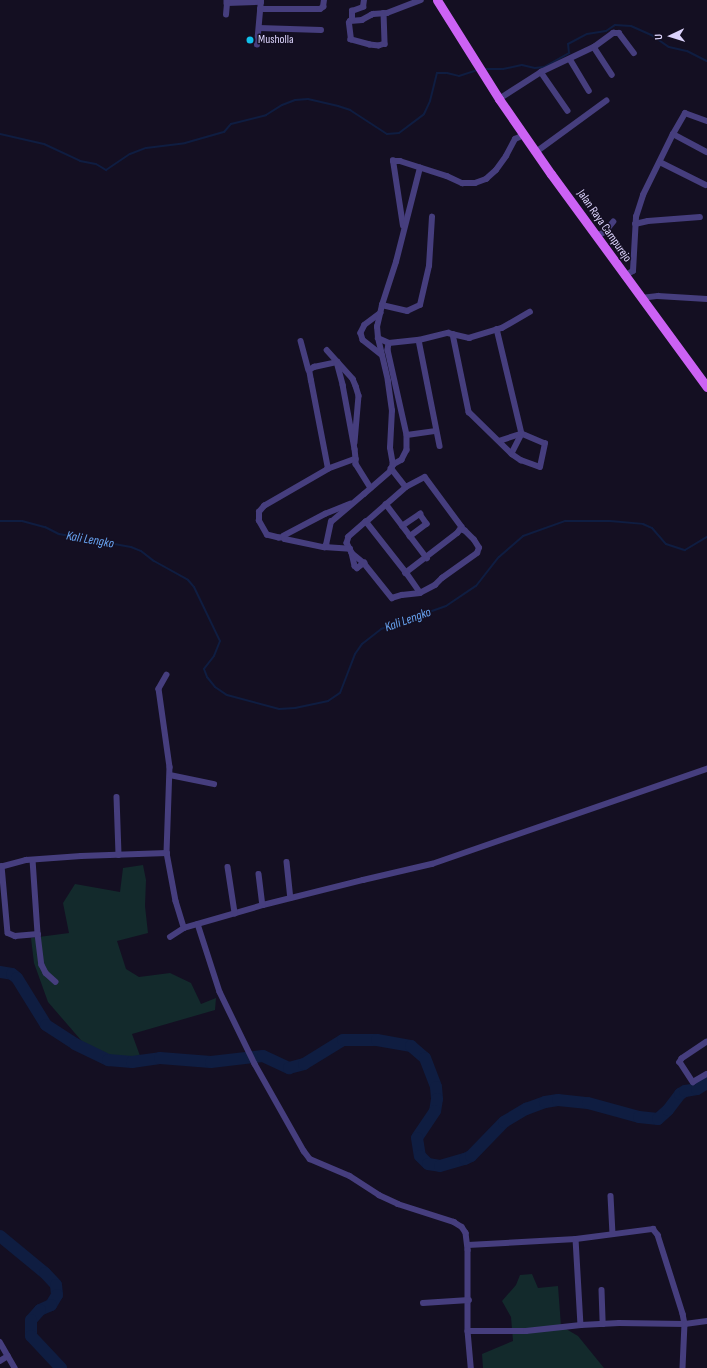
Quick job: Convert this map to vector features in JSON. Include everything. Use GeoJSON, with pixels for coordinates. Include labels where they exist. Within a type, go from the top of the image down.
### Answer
{"type":"FeatureCollection","features":[{"type":"Feature","properties":{"kind":"main road","name":"Jalan Raya Campurejo"},"geometry":{"type":"LineString","coordinates":[[437,0],[524,135],[624,276],[707,387]]}},
{"type":"Feature","properties":{"kind":"street"},"geometry":{"type":"LineString","coordinates":[[260,9],[320,9],[323,6],[324,0]]}},
{"type":"Feature","properties":{"kind":"street"},"geometry":{"type":"LineString","coordinates":[[364,0],[363,8],[352,11],[352,20],[349,23],[350,38],[352,41],[382,45],[386,44],[384,13]]}},
{"type":"Feature","properties":{"kind":"street"},"geometry":{"type":"LineString","coordinates":[[352,20],[362,20],[371,15],[384,13],[420,0]]}},
{"type":"Feature","properties":{"kind":"street"},"geometry":{"type":"LineString","coordinates":[[226,15],[227,1],[261,1],[257,45]]}},
{"type":"Feature","properties":{"kind":"street"},"geometry":{"type":"LineString","coordinates":[[259,28],[321,30]]}},
{"type":"Feature","properties":{"kind":"street"},"geometry":{"type":"LineString","coordinates":[[500,99],[541,72],[594,46],[613,33],[617,33],[634,53]]}},
{"type":"Feature","properties":{"kind":"street"},"geometry":{"type":"LineString","coordinates":[[594,46],[612,75]]}},
{"type":"Feature","properties":{"kind":"street"},"geometry":{"type":"LineString","coordinates":[[570,59],[589,91]]}},
{"type":"Feature","properties":{"kind":"street"},"geometry":{"type":"LineString","coordinates":[[541,72],[568,112]]}},
{"type":"Feature","properties":{"kind":"street"},"geometry":{"type":"LineString","coordinates":[[536,152],[606,101]]}},
{"type":"Feature","properties":{"kind":"street"},"geometry":{"type":"LineString","coordinates":[[624,276],[633,270],[634,266],[635,224],[643,195],[673,134],[685,113],[707,121]]}},
{"type":"Feature","properties":{"kind":"street"},"geometry":{"type":"LineString","coordinates":[[673,134],[707,152]]}},
{"type":"Feature","properties":{"kind":"street"},"geometry":{"type":"LineString","coordinates":[[404,228],[392,162],[395,160],[400,161],[447,176],[462,183],[475,183],[486,179],[496,170],[506,156],[515,138],[524,135]]}},
{"type":"Feature","properties":{"kind":"street"},"geometry":{"type":"LineString","coordinates":[[660,162],[706,185]]}},
{"type":"Feature","properties":{"kind":"street"},"geometry":{"type":"LineString","coordinates":[[406,487],[392,466],[390,448],[392,411],[388,381],[378,338],[378,327],[382,305],[396,262],[420,168]]}},
{"type":"Feature","properties":{"kind":"street"},"geometry":{"type":"LineString","coordinates":[[382,305],[407,311],[420,305],[429,266],[432,217]]}},
{"type":"Feature","properties":{"kind":"street"},"geometry":{"type":"LineString","coordinates":[[635,224],[648,221],[700,217]]}},
{"type":"Feature","properties":{"kind":"street"},"geometry":{"type":"LineString","coordinates":[[596,236],[605,232],[613,222]]}},
{"type":"Feature","properties":{"kind":"street"},"geometry":{"type":"LineString","coordinates":[[641,298],[658,296],[707,299]]}},
{"type":"Feature","properties":{"kind":"street"},"geometry":{"type":"LineString","coordinates":[[378,338],[388,343],[419,340],[448,333],[469,338],[497,329],[530,312]]}},
{"type":"Feature","properties":{"kind":"street"},"geometry":{"type":"LineString","coordinates":[[381,313],[364,325],[361,333],[363,340],[382,355]]}},
{"type":"Feature","properties":{"kind":"street"},"geometry":{"type":"LineString","coordinates":[[497,329],[522,434],[512,454]]}},
{"type":"Feature","properties":{"kind":"street"},"geometry":{"type":"LineString","coordinates":[[452,334],[469,412],[512,454],[521,460],[540,467],[545,444],[522,434],[500,441]]}},
{"type":"Feature","properties":{"kind":"street"},"geometry":{"type":"LineString","coordinates":[[419,340],[440,446]]}},
{"type":"Feature","properties":{"kind":"street"},"geometry":{"type":"LineString","coordinates":[[301,341],[309,370],[328,469]]}},
{"type":"Feature","properties":{"kind":"street"},"geometry":{"type":"LineString","coordinates":[[324,547],[326,545],[330,522],[371,488],[392,466],[402,460],[407,450],[407,435],[388,350],[388,343]]}},
{"type":"Feature","properties":{"kind":"street"},"geometry":{"type":"LineString","coordinates":[[327,350],[353,379],[359,396],[354,447]]}},
{"type":"Feature","properties":{"kind":"street"},"geometry":{"type":"LineString","coordinates":[[309,370],[320,365],[337,362]]}},
{"type":"Feature","properties":{"kind":"street"},"geometry":{"type":"LineString","coordinates":[[337,362],[356,464],[371,488]]}},
{"type":"Feature","properties":{"kind":"street"},"geometry":{"type":"LineString","coordinates":[[388,381],[396,381]]}},
{"type":"Feature","properties":{"kind":"street"},"geometry":{"type":"LineString","coordinates":[[407,435],[436,431]]}},
{"type":"Feature","properties":{"kind":"street"},"geometry":{"type":"LineString","coordinates":[[356,459],[328,469],[264,506],[259,512],[259,521],[267,535],[351,551],[364,563],[392,598],[420,593],[435,585],[442,578],[477,553],[479,548],[474,540],[465,531],[461,530]]}},
{"type":"Feature","properties":{"kind":"street"},"geometry":{"type":"LineString","coordinates":[[364,563],[357,568],[355,566],[347,543],[349,537],[406,487],[425,477],[462,527],[461,530]]}},
{"type":"Feature","properties":{"kind":"street"},"geometry":{"type":"LineString","coordinates":[[285,538],[284,536],[352,504]]}},
{"type":"Feature","properties":{"kind":"street"},"geometry":{"type":"LineString","coordinates":[[386,504],[427,558]]}},
{"type":"Feature","properties":{"kind":"street"},"geometry":{"type":"LineString","coordinates":[[402,526],[420,514],[428,524],[410,536]]}},
{"type":"Feature","properties":{"kind":"street"},"geometry":{"type":"LineString","coordinates":[[318,519],[330,522]]}},
{"type":"Feature","properties":{"kind":"street"},"geometry":{"type":"LineString","coordinates":[[366,522],[420,593]]}},
{"type":"Feature","properties":{"kind":"street"},"geometry":{"type":"LineString","coordinates":[[406,573],[461,530]]}},
{"type":"Feature","properties":{"kind":"street"},"geometry":{"type":"LineString","coordinates":[[167,675],[159,689],[170,775],[168,854],[176,901],[184,928]]}},
{"type":"Feature","properties":{"kind":"street"},"geometry":{"type":"LineString","coordinates":[[170,938],[184,928],[263,905],[438,863],[707,769]]}},
{"type":"Feature","properties":{"kind":"street"},"geometry":{"type":"LineString","coordinates":[[170,775],[214,784]]}},
{"type":"Feature","properties":{"kind":"street"},"geometry":{"type":"LineString","coordinates":[[118,797],[119,855]]}},
{"type":"Feature","properties":{"kind":"street"},"geometry":{"type":"LineString","coordinates":[[38,934],[15,936],[8,933],[1,867],[33,860],[168,854]]}},
{"type":"Feature","properties":{"kind":"street"},"geometry":{"type":"LineString","coordinates":[[33,860],[38,934],[42,965],[46,973],[56,982]]}},
{"type":"Feature","properties":{"kind":"street"},"geometry":{"type":"LineString","coordinates":[[288,862],[291,898]]}},
{"type":"Feature","properties":{"kind":"street"},"geometry":{"type":"LineString","coordinates":[[228,867],[235,913]]}},
{"type":"Feature","properties":{"kind":"street"},"geometry":{"type":"LineString","coordinates":[[259,874],[263,905]]}},
{"type":"Feature","properties":{"kind":"street"},"geometry":{"type":"LineString","coordinates":[[198,924],[220,992],[255,1064],[304,1152],[310,1159],[350,1176],[379,1195],[398,1204],[454,1222],[462,1227],[466,1233],[468,1246],[468,1331],[471,1368]]}},
{"type":"Feature","properties":{"kind":"street"},"geometry":{"type":"LineString","coordinates":[[707,1042],[682,1059],[680,1062],[693,1082],[707,1074]]}},
{"type":"Feature","properties":{"kind":"street"},"geometry":{"type":"LineString","coordinates":[[611,1196],[613,1234]]}},
{"type":"Feature","properties":{"kind":"street"},"geometry":{"type":"LineString","coordinates":[[468,1246],[576,1239],[650,1229],[656,1232],[680,1300],[685,1324],[683,1368]]}},
{"type":"Feature","properties":{"kind":"street"},"geometry":{"type":"LineString","coordinates":[[576,1239],[581,1325]]}},
{"type":"Feature","properties":{"kind":"street"},"geometry":{"type":"LineString","coordinates":[[602,1290],[603,1324]]}},
{"type":"Feature","properties":{"kind":"street"},"geometry":{"type":"LineString","coordinates":[[423,1303],[469,1300]]}},
{"type":"Feature","properties":{"kind":"street"},"geometry":{"type":"LineString","coordinates":[[468,1331],[526,1331],[581,1325],[685,1324],[707,1321]]}},
{"type":"Feature","properties":{"kind":"street"},"geometry":{"type":"LineString","coordinates":[[0,1342],[15,1368]]}},
{"type":"Feature","properties":{"kind":"street"},"geometry":{"type":"LineString","coordinates":[[0,1361],[8,1356]]}},
{"type":"Feature","properties":{"kind":"green space"},"geometry":{"type":"Polygon","coordinates":[[[143,865],[146,880],[145,906],[148,933],[117,941],[126,969],[139,977],[170,973],[191,983],[201,1004],[216,998],[215,1010],[132,1034],[143,1064],[99,1061],[48,1002],[34,963],[31,938],[69,933],[63,903],[75,884],[120,892],[123,868],[143,865]]]}},
{"type":"Feature","properties":{"kind":"green space"},"geometry":{"type":"Polygon","coordinates":[[[532,1274],[538,1288],[558,1286],[561,1326],[578,1336],[604,1368],[483,1368],[482,1354],[513,1341],[511,1317],[502,1301],[516,1285],[520,1275],[532,1274]]]}},
{"type":"Feature","properties":{"kind":"waterway"},"geometry":{"type":"LineString","coordinates":[[484,69],[503,69],[522,65],[535,68],[544,67],[569,53],[568,44],[587,34],[606,31],[615,25],[631,26],[653,36],[669,47],[687,51],[707,61]]}},
{"type":"Feature","properties":{"kind":"waterway"},"geometry":{"type":"LineString","coordinates":[[0,134],[44,144],[80,161],[96,164],[106,170],[130,154],[146,148],[185,143],[224,132],[231,124],[266,115],[282,105],[295,100],[308,99],[338,106],[350,110],[387,134],[399,133],[424,114],[430,101],[437,73],[447,73],[459,76],[477,70]]}},
{"type":"Feature","properties":{"kind":"waterway","name":"Kali Lengko"},"geometry":{"type":"LineString","coordinates":[[0,521],[22,521],[45,527],[59,534],[131,547],[141,551],[154,561],[188,580],[194,587],[220,641],[214,656],[204,669],[207,677],[215,687],[227,695],[279,709],[295,708],[328,701],[340,693],[355,654],[362,644],[381,629],[446,606],[476,586],[499,557],[523,536],[565,521],[610,521],[643,524],[652,528],[666,544],[685,550],[707,537]]}},
{"type":"Feature","properties":{"kind":"waterway"},"geometry":{"type":"LineString","coordinates":[[0,972],[12,974],[17,978],[46,1025],[75,1044],[108,1060],[132,1062],[160,1058],[211,1062],[263,1056],[289,1068],[304,1064],[343,1040],[377,1040],[411,1046],[425,1058],[436,1087],[437,1099],[435,1111],[417,1138],[420,1156],[428,1164],[440,1166],[471,1156],[504,1122],[526,1109],[545,1102],[558,1100],[588,1103],[639,1117],[658,1119],[668,1110],[680,1094],[685,1091],[697,1089],[707,1083]]}},
{"type":"Feature","properties":{"kind":"waterway"},"geometry":{"type":"LineString","coordinates":[[0,1236],[45,1273],[56,1285],[57,1295],[51,1305],[40,1310],[31,1320],[31,1336],[61,1368]]}},
{"type":"Feature","properties":{"kind":"place","name":"Musholla"},"geometry":{"type":"Point","coordinates":[250,40]}}]}
